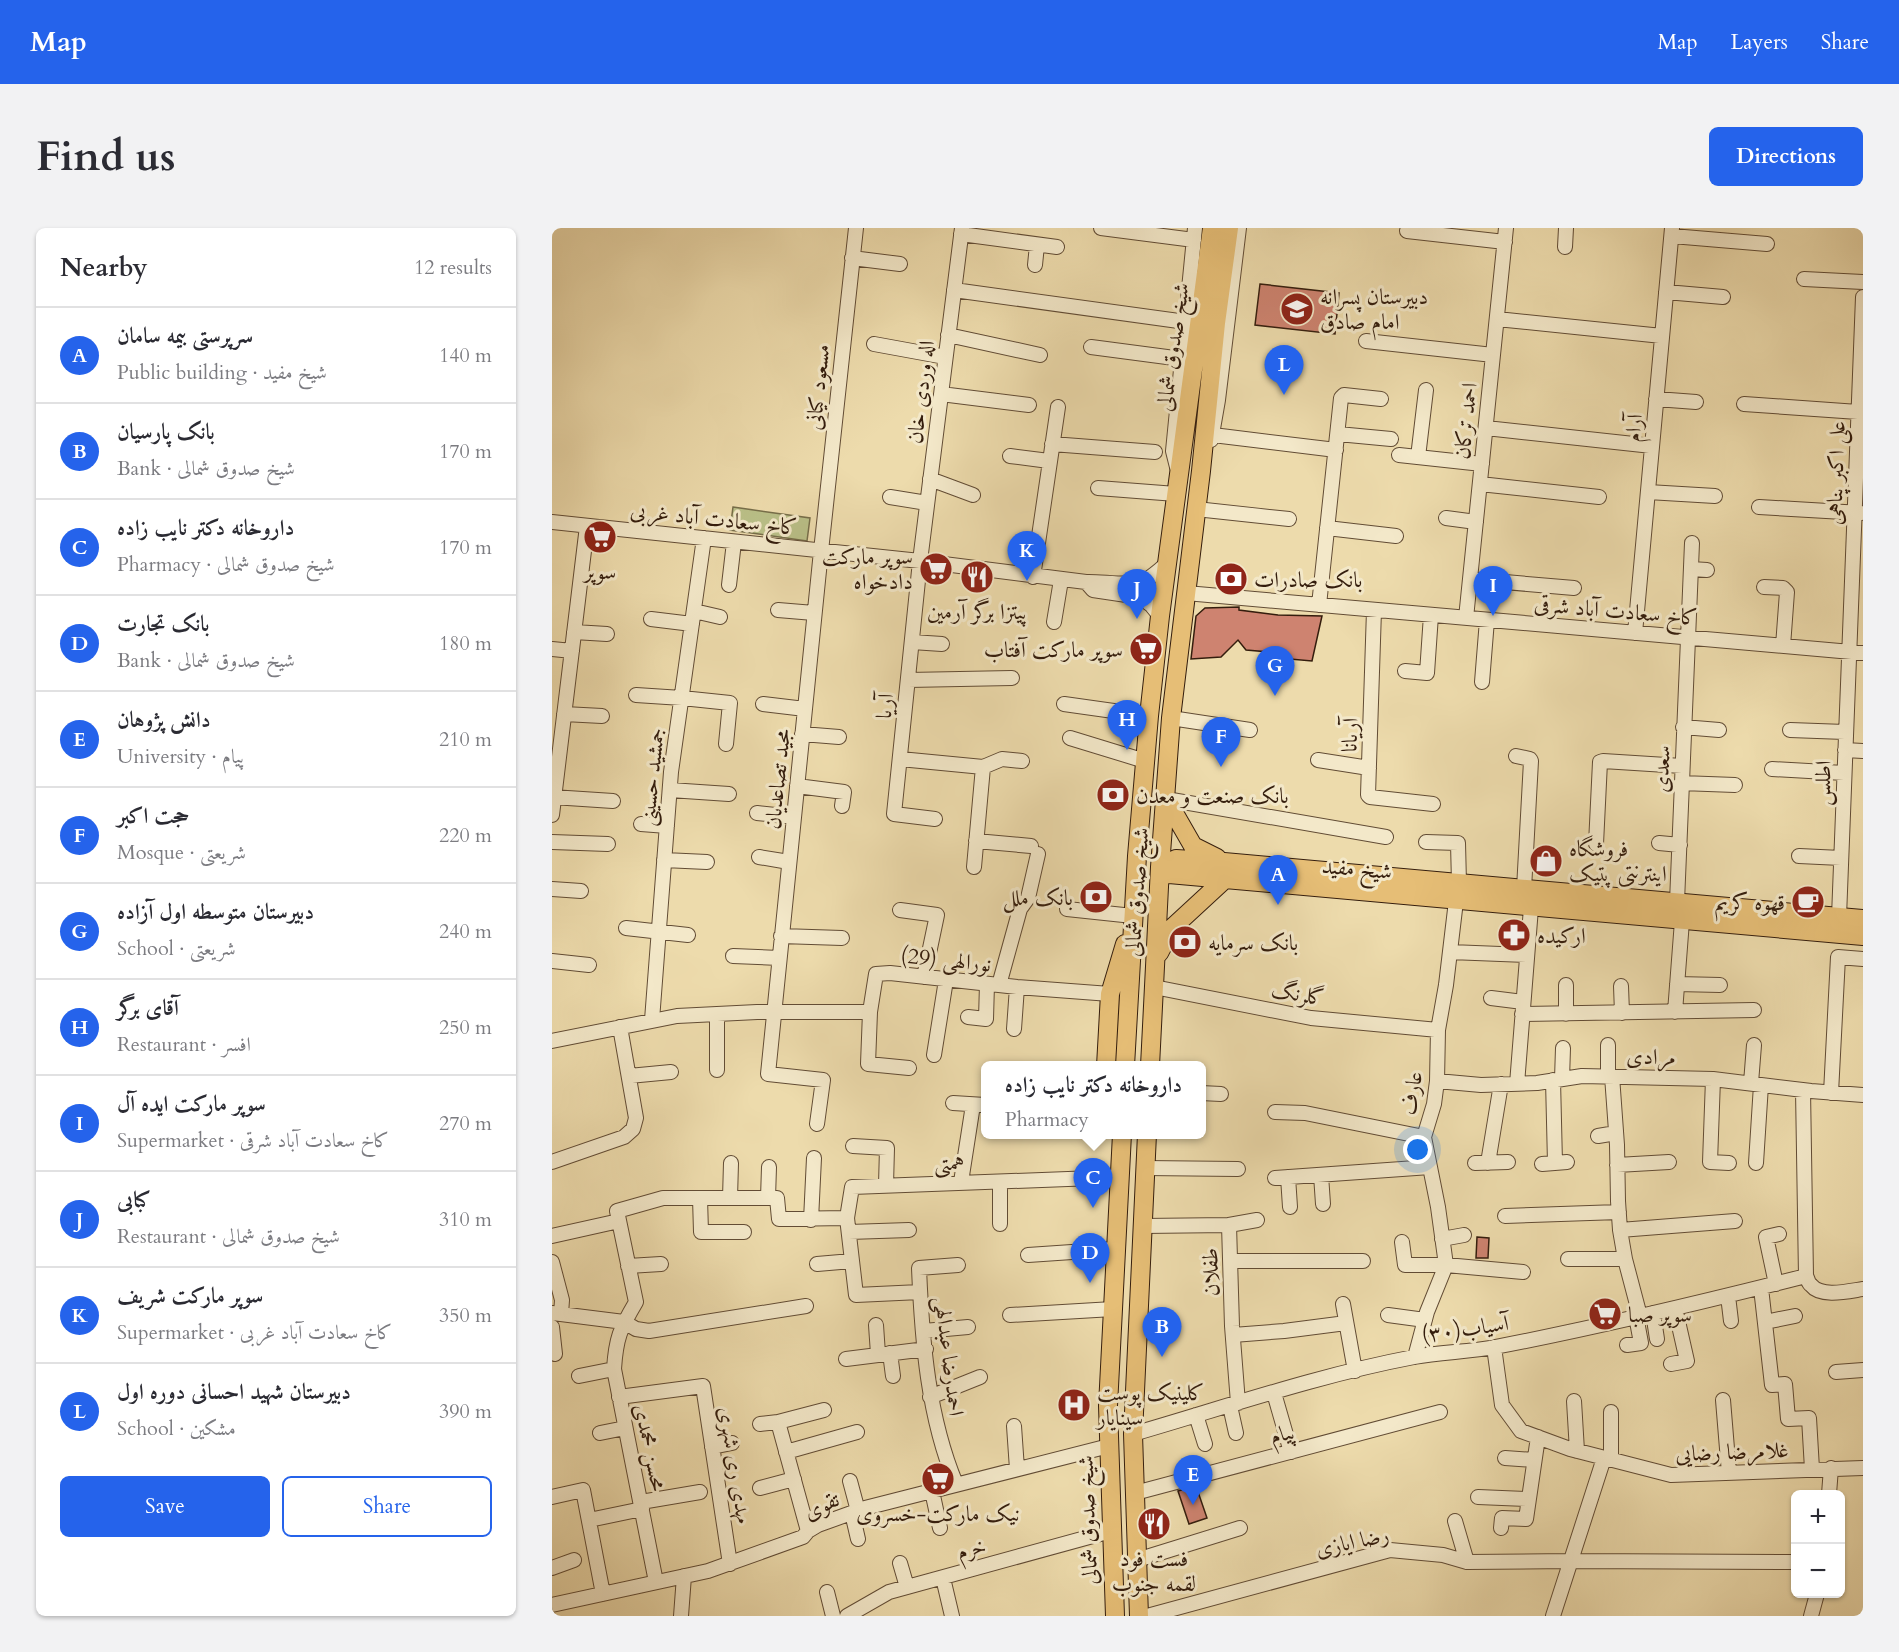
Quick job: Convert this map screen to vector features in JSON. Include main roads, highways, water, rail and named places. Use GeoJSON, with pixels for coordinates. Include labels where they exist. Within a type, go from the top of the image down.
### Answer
{"type":"FeatureCollection","features":[{"type":"Feature","properties":{"kind":"main road","name":"شیخ صدوق شمالی"},"geometry":{"type":"LineString","coordinates":[[1125,1061],[1136,866],[1149,716],[1160,616],[1212,228]]}},
{"type":"Feature","properties":{"kind":"main road","name":"شیخ صدوق شمالی"},"geometry":{"type":"LineString","coordinates":[[1150,1061],[1160,867],[1172,718],[1196,509],[1208,439],[1216,324],[1229,228]]}},
{"type":"Feature","properties":{"kind":"main road"},"geometry":{"type":"LineString","coordinates":[[1155,963],[1172,928],[1224,871],[1193,846],[1166,799]]}},
{"type":"Feature","properties":{"kind":"main road","name":"شیخ مفید"},"geometry":{"type":"LineString","coordinates":[[1136,866],[1160,867],[1169,874],[1224,871],[1459,883],[1677,902],[1840,923],[1863,936]]}},
{"type":"Feature","properties":{"kind":"main road","name":"شیخ مفید"},"geometry":{"type":"LineString","coordinates":[[1224,871],[1456,901],[1682,921],[1840,923],[1863,919]]}},
{"type":"Feature","properties":{"kind":"main road"},"geometry":{"type":"LineString","coordinates":[[1106,1061],[1110,994],[1133,916]]}},
{"type":"Feature","properties":{"kind":"main road","name":"شیخ صدوق شمالی"},"geometry":{"type":"LineString","coordinates":[[1115,1616],[1108,1406],[1122,1139]]}},
{"type":"Feature","properties":{"kind":"main road"},"geometry":{"type":"LineString","coordinates":[[1139,1616],[1133,1434],[1147,1139]]}},
{"type":"Feature","properties":{"kind":"main road"},"geometry":{"type":"LineString","coordinates":[[1117,1220],[1124,1215],[1132,1214],[1143,1223]]}},
{"type":"Feature","properties":{"kind":"place","name":"دبیرستان پسرانه امام صادق"},"geometry":{"type":"Point","coordinates":[1297,309]}},
{"type":"Feature","properties":{"kind":"place","name":"دبیرستان شهید احسانى دوره اول"},"geometry":{"type":"Point","coordinates":[1284,395]}},
{"type":"Feature","properties":{"kind":"place","name":"سوپر"},"geometry":{"type":"Point","coordinates":[600,537]}},
{"type":"Feature","properties":{"kind":"place","name":"سوپر مارکت دادخواه"},"geometry":{"type":"Point","coordinates":[936,569]}},
{"type":"Feature","properties":{"kind":"place","name":"پيتزا برگر آرمين"},"geometry":{"type":"Point","coordinates":[977,577]}},
{"type":"Feature","properties":{"kind":"place","name":"بانک صادرات"},"geometry":{"type":"Point","coordinates":[1231,579]}},
{"type":"Feature","properties":{"kind":"place","name":"سوپر مارکت شریف"},"geometry":{"type":"Point","coordinates":[1027,581]}},
{"type":"Feature","properties":{"kind":"place","name":"سوپر مارکت ایده آل"},"geometry":{"type":"Point","coordinates":[1493,616]}},
{"type":"Feature","properties":{"kind":"place","name":"کبابی"},"geometry":{"type":"Point","coordinates":[1137,619]}},
{"type":"Feature","properties":{"kind":"place","name":"سوپر مارکت آفتاب"},"geometry":{"type":"Point","coordinates":[1146,649]}},
{"type":"Feature","properties":{"kind":"place","name":"دبیرستان متوسطه اول آزاده"},"geometry":{"type":"Point","coordinates":[1275,696]}},
{"type":"Feature","properties":{"kind":"place","name":"آقاى برگر"},"geometry":{"type":"Point","coordinates":[1127,750]}},
{"type":"Feature","properties":{"kind":"place","name":"حجت اکبر"},"geometry":{"type":"Point","coordinates":[1221,767]}},
{"type":"Feature","properties":{"kind":"place","name":"بانک صنعت و معدن"},"geometry":{"type":"Point","coordinates":[1113,795]}},
{"type":"Feature","properties":{"kind":"place","name":"فروشگاه اینترنتی پتیک"},"geometry":{"type":"Point","coordinates":[1546,861]}},
{"type":"Feature","properties":{"kind":"place","name":"بانک ملل"},"geometry":{"type":"Point","coordinates":[1096,897]}},
{"type":"Feature","properties":{"kind":"place","name":"قهوه کریم"},"geometry":{"type":"Point","coordinates":[1808,902]}},
{"type":"Feature","properties":{"kind":"place","name":"سرپرستی بیمه سامان"},"geometry":{"type":"Point","coordinates":[1278,905]}},
{"type":"Feature","properties":{"kind":"place","name":"ارکیده"},"geometry":{"type":"Point","coordinates":[1514,935]}},
{"type":"Feature","properties":{"kind":"place","name":"بانک سرمایه"},"geometry":{"type":"Point","coordinates":[1185,942]}},
{"type":"Feature","properties":{"kind":"place","name":"داروخانه دکتر نایب زاده"},"geometry":{"type":"Point","coordinates":[1093,1208]}},
{"type":"Feature","properties":{"kind":"place","name":"بانک تجارت"},"geometry":{"type":"Point","coordinates":[1090,1283]}},
{"type":"Feature","properties":{"kind":"place","name":"سوپر صبا"},"geometry":{"type":"Point","coordinates":[1605,1314]}},
{"type":"Feature","properties":{"kind":"place","name":"بانک پارسیان"},"geometry":{"type":"Point","coordinates":[1162,1357]}},
{"type":"Feature","properties":{"kind":"place","name":"کلینیک پوست سینایار"},"geometry":{"type":"Point","coordinates":[1074,1405]}},
{"type":"Feature","properties":{"kind":"place","name":"نیک مارکت-خسروی"},"geometry":{"type":"Point","coordinates":[938,1479]}},
{"type":"Feature","properties":{"kind":"place","name":"دانش پژوهان"},"geometry":{"type":"Point","coordinates":[1193,1505]}},
{"type":"Feature","properties":{"kind":"place","name":"فست فود لقمه جنوب"},"geometry":{"type":"Point","coordinates":[1154,1524]}}]}
